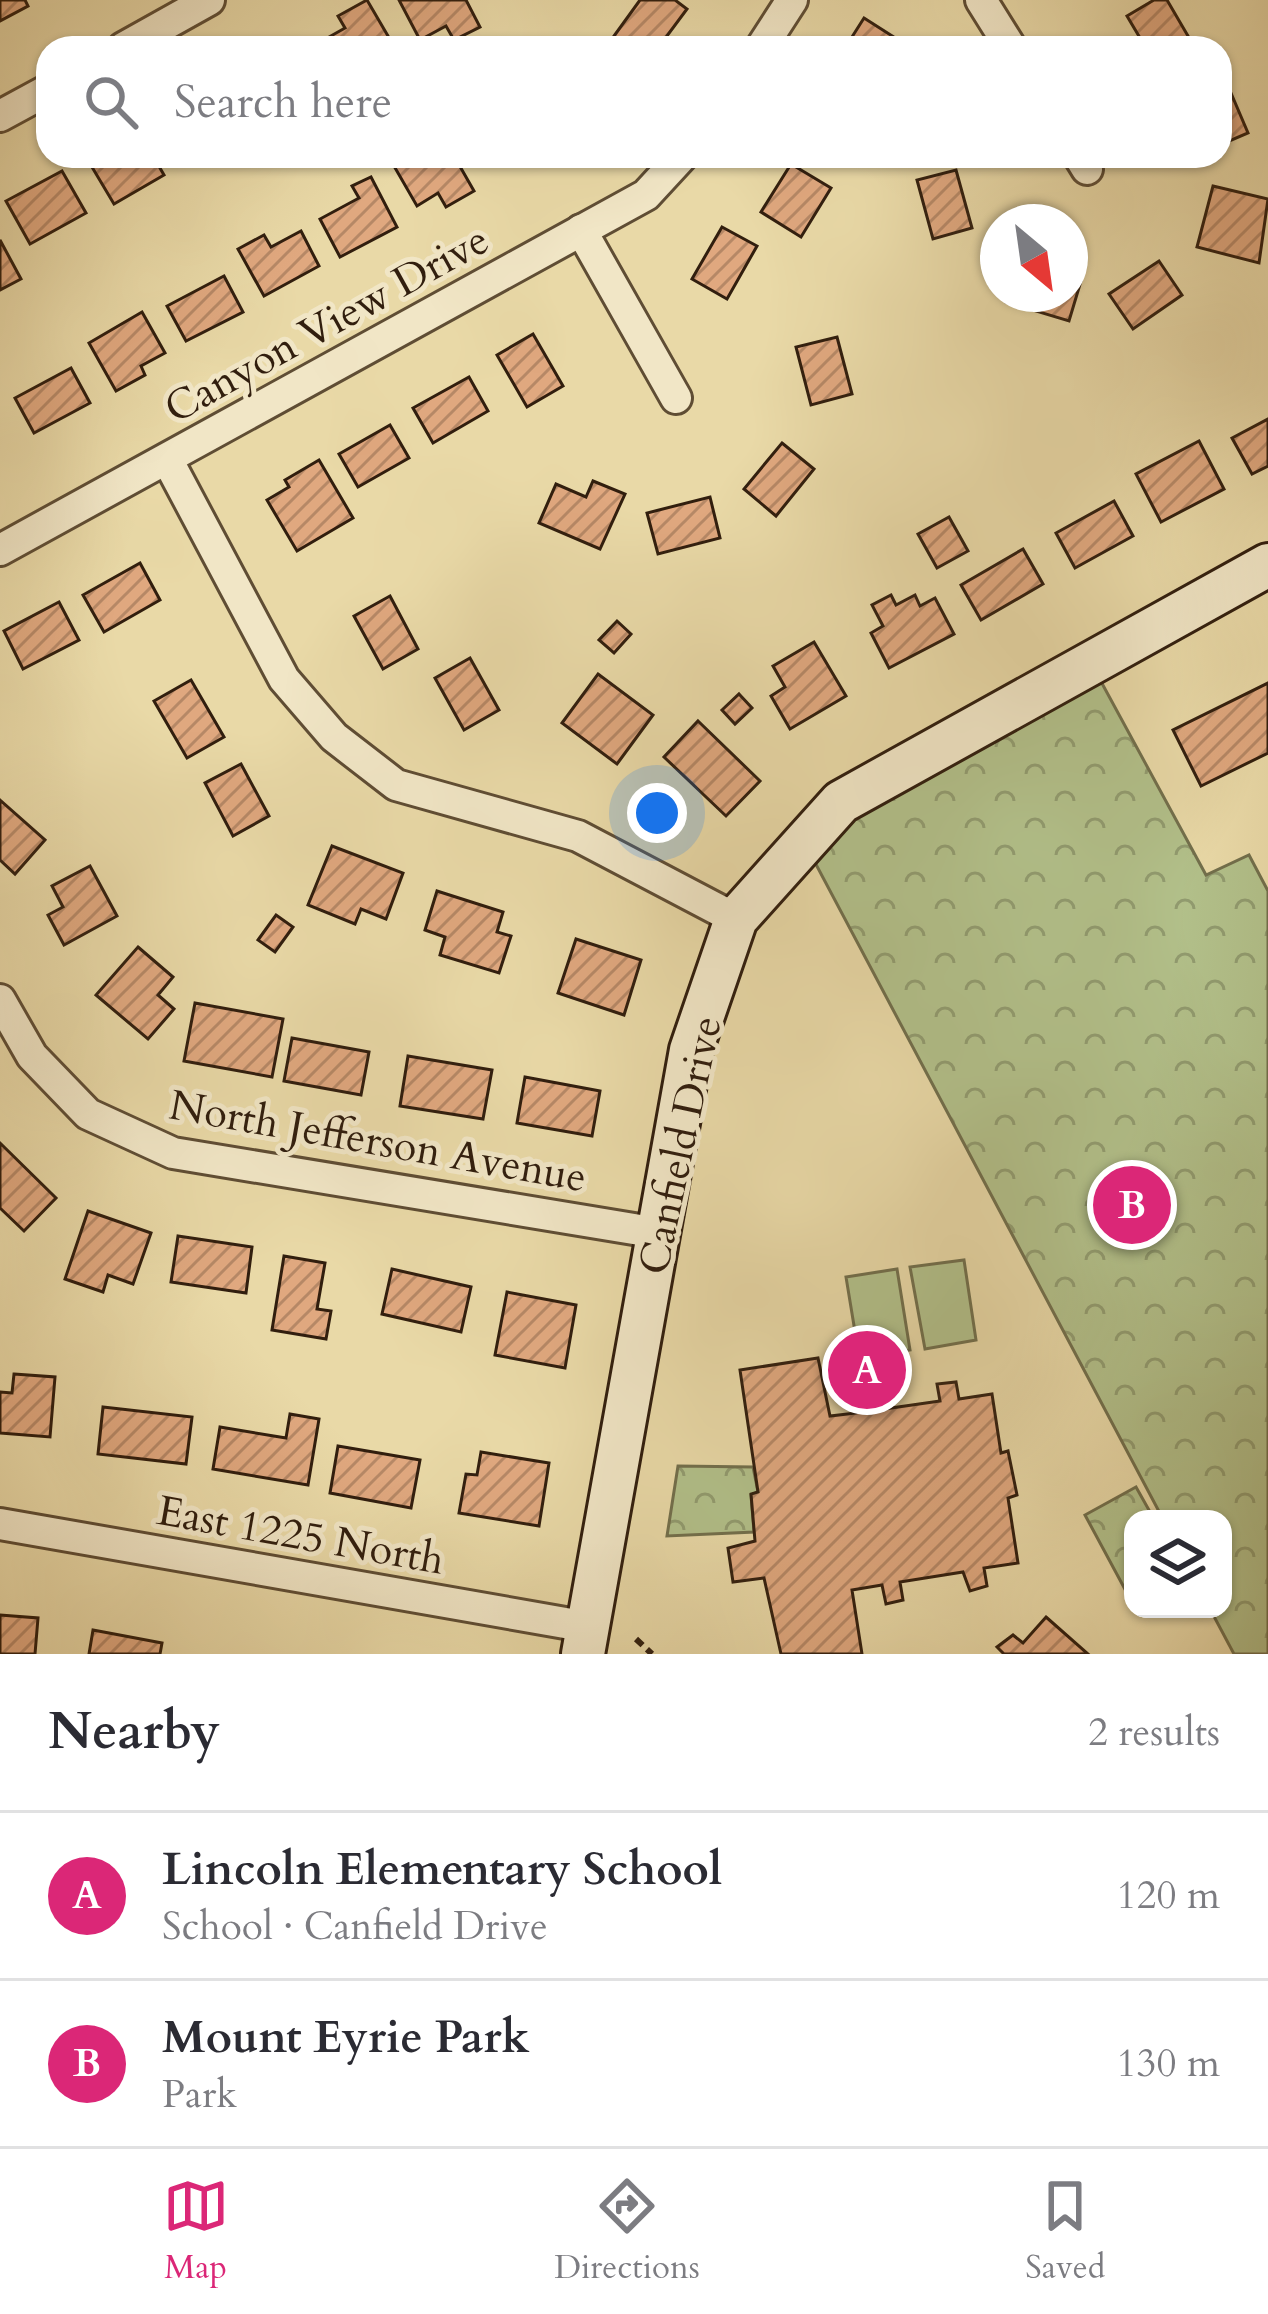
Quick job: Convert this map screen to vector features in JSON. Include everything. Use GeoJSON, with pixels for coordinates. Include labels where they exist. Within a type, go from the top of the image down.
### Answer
{"type":"FeatureCollection","features":[{"type":"Feature","properties":{"kind":"street"},"geometry":{"type":"LineString","coordinates":[[144,36],[209,0]]}},
{"type":"Feature","properties":{"kind":"street"},"geometry":{"type":"LineString","coordinates":[[769,36],[792,0]]}},
{"type":"Feature","properties":{"kind":"street"},"geometry":{"type":"LineString","coordinates":[[981,0],[1004,36]]}},
{"type":"Feature","properties":{"kind":"street"},"geometry":{"type":"LineString","coordinates":[[0,116],[36,96]]}},
{"type":"Feature","properties":{"kind":"street","name":"Canyon View Drive"},"geometry":{"type":"LineString","coordinates":[[0,550],[646,195],[671,168]]}},
{"type":"Feature","properties":{"kind":"street"},"geometry":{"type":"LineString","coordinates":[[581,230],[676,398]]}},
{"type":"Feature","properties":{"kind":"street"},"geometry":{"type":"LineString","coordinates":[[167,459],[284,680],[334,737],[396,785],[578,836],[736,919]]}},
{"type":"Feature","properties":{"kind":"street","name":"Canfield Drive"},"geometry":{"type":"LineString","coordinates":[[585,1640],[691,1051],[736,919],[842,802],[1268,566]]}},
{"type":"Feature","properties":{"kind":"street","name":"North Jefferson Avenue"},"geometry":{"type":"LineString","coordinates":[[0,1000],[32,1056],[88,1114],[173,1154],[658,1233]]}},
{"type":"Feature","properties":{"kind":"street","name":"East 1225 North"},"geometry":{"type":"LineString","coordinates":[[0,1524],[585,1640]]}},
{"type":"Feature","properties":{"kind":"path"},"geometry":{"type":"LineString","coordinates":[[636,1639],[652,1654]]}},
{"type":"Feature","properties":{"kind":"green space"},"geometry":{"type":"Polygon","coordinates":[[[1098,676],[1206,875],[1249,855],[1268,891],[1268,1654],[1234,1654],[1215,1618],[1232,1618],[1232,1510],[1158,1510],[811,855],[853,810],[1098,676]]]}},
{"type":"Feature","properties":{"kind":"green space"},"geometry":{"type":"Polygon","coordinates":[[[964,1260],[976,1340],[925,1349],[910,1267],[964,1260]]]}},
{"type":"Feature","properties":{"kind":"green space"},"geometry":{"type":"Polygon","coordinates":[[[897,1269],[910,1350],[859,1356],[846,1277],[897,1269]]]}},
{"type":"Feature","properties":{"kind":"green space"},"geometry":{"type":"Polygon","coordinates":[[[678,1466],[753,1467],[758,1492],[751,1495],[754,1532],[667,1536],[678,1466]]]}},
{"type":"Feature","properties":{"kind":"green space"},"geometry":{"type":"Polygon","coordinates":[[[1136,1487],[1149,1510],[1124,1510],[1124,1587],[1085,1515],[1136,1487]]]}},
{"type":"Feature","properties":{"kind":"building"},"geometry":{"type":"Polygon","coordinates":[[[0,0],[25,0],[28,6],[0,21],[0,0]]]}},
{"type":"Feature","properties":{"kind":"building"},"geometry":{"type":"Polygon","coordinates":[[[367,0],[388,36],[331,36],[345,28],[338,16],[367,0]]]}},
{"type":"Feature","properties":{"kind":"building"},"geometry":{"type":"Polygon","coordinates":[[[399,0],[466,0],[480,27],[462,36],[452,36],[446,26],[418,36],[399,0]]]}},
{"type":"Feature","properties":{"kind":"building"},"geometry":{"type":"Polygon","coordinates":[[[640,0],[675,0],[687,9],[667,36],[614,36],[640,0]]]}},
{"type":"Feature","properties":{"kind":"building"},"geometry":{"type":"Polygon","coordinates":[[[1154,0],[1167,0],[1188,36],[1139,36],[1127,16],[1154,0]]]}},
{"type":"Feature","properties":{"kind":"building"},"geometry":{"type":"Polygon","coordinates":[[[864,18],[892,36],[853,36],[864,18]]]}},
{"type":"Feature","properties":{"kind":"building"},"geometry":{"type":"Polygon","coordinates":[[[1232,95],[1248,133],[1232,140],[1232,95]]]}},
{"type":"Feature","properties":{"kind":"building"},"geometry":{"type":"Polygon","coordinates":[[[93,168],[160,168],[164,175],[114,204],[93,168]]]}},
{"type":"Feature","properties":{"kind":"building"},"geometry":{"type":"Polygon","coordinates":[[[395,168],[461,168],[474,191],[446,207],[438,193],[417,206],[395,168]]]}},
{"type":"Feature","properties":{"kind":"building"},"geometry":{"type":"Polygon","coordinates":[[[788,168],[798,168],[831,188],[801,237],[761,212],[788,168]]]}},
{"type":"Feature","properties":{"kind":"building"},"geometry":{"type":"Polygon","coordinates":[[[956,170],[972,228],[933,239],[917,180],[956,170]]]}},
{"type":"Feature","properties":{"kind":"building"},"geometry":{"type":"Polygon","coordinates":[[[62,171],[86,213],[30,244],[6,201],[62,171]]]}},
{"type":"Feature","properties":{"kind":"building"},"geometry":{"type":"Polygon","coordinates":[[[371,177],[397,227],[340,257],[320,219],[359,198],[352,186],[371,177]]]}},
{"type":"Feature","properties":{"kind":"building"},"geometry":{"type":"Polygon","coordinates":[[[1213,186],[1268,199],[1259,263],[1197,247],[1213,186]]]}},
{"type":"Feature","properties":{"kind":"building"},"geometry":{"type":"Polygon","coordinates":[[[722,227],[757,246],[727,299],[692,279],[722,227]]]}},
{"type":"Feature","properties":{"kind":"building"},"geometry":{"type":"Polygon","coordinates":[[[301,231],[319,266],[264,296],[238,249],[264,235],[271,247],[301,231]]]}},
{"type":"Feature","properties":{"kind":"building"},"geometry":{"type":"Polygon","coordinates":[[[0,240],[21,279],[0,290],[0,240]]]}},
{"type":"Feature","properties":{"kind":"building"},"geometry":{"type":"Polygon","coordinates":[[[1159,261],[1182,295],[1133,329],[1109,294],[1159,261]]]}},
{"type":"Feature","properties":{"kind":"building"},"geometry":{"type":"Polygon","coordinates":[[[224,276],[243,312],[186,341],[167,306],[224,276]]]}},
{"type":"Feature","properties":{"kind":"building"},"geometry":{"type":"Polygon","coordinates":[[[142,312],[165,353],[141,366],[145,375],[116,391],[89,343],[142,312]]]}},
{"type":"Feature","properties":{"kind":"building"},"geometry":{"type":"Polygon","coordinates":[[[1039,312],[1072,312],[1069,321],[1039,312]]]}},
{"type":"Feature","properties":{"kind":"building"},"geometry":{"type":"Polygon","coordinates":[[[533,334],[563,386],[527,407],[497,355],[533,334]]]}},
{"type":"Feature","properties":{"kind":"building"},"geometry":{"type":"Polygon","coordinates":[[[837,337],[852,394],[811,405],[796,347],[837,337]]]}},
{"type":"Feature","properties":{"kind":"building"},"geometry":{"type":"Polygon","coordinates":[[[71,368],[90,403],[34,433],[15,398],[71,368]]]}},
{"type":"Feature","properties":{"kind":"building"},"geometry":{"type":"Polygon","coordinates":[[[469,377],[488,411],[433,443],[413,408],[469,377]]]}},
{"type":"Feature","properties":{"kind":"building"},"geometry":{"type":"Polygon","coordinates":[[[1268,419],[1268,466],[1252,474],[1232,438],[1268,419]]]}},
{"type":"Feature","properties":{"kind":"building"},"geometry":{"type":"Polygon","coordinates":[[[390,425],[409,458],[358,487],[339,454],[390,425]]]}},
{"type":"Feature","properties":{"kind":"building"},"geometry":{"type":"Polygon","coordinates":[[[1199,441],[1224,489],[1161,522],[1136,474],[1199,441]]]}},
{"type":"Feature","properties":{"kind":"building"},"geometry":{"type":"Polygon","coordinates":[[[782,443],[814,469],[776,516],[744,489],[782,443]]]}},
{"type":"Feature","properties":{"kind":"building"},"geometry":{"type":"Polygon","coordinates":[[[319,460],[353,518],[297,551],[267,500],[289,487],[285,480],[319,460]]]}},
{"type":"Feature","properties":{"kind":"building"},"geometry":{"type":"Polygon","coordinates":[[[593,481],[625,494],[600,549],[539,523],[556,484],[586,497],[593,481]]]}},
{"type":"Feature","properties":{"kind":"building"},"geometry":{"type":"Polygon","coordinates":[[[710,497],[720,538],[658,554],[647,513],[710,497]]]}},
{"type":"Feature","properties":{"kind":"building"},"geometry":{"type":"Polygon","coordinates":[[[1114,501],[1133,536],[1075,568],[1056,533],[1114,501]]]}},
{"type":"Feature","properties":{"kind":"building"},"geometry":{"type":"Polygon","coordinates":[[[949,517],[968,551],[937,568],[918,534],[949,517]]]}},
{"type":"Feature","properties":{"kind":"building"},"geometry":{"type":"Polygon","coordinates":[[[1023,549],[1043,584],[981,620],[961,585],[1023,549]]]}},
{"type":"Feature","properties":{"kind":"building"},"geometry":{"type":"Polygon","coordinates":[[[140,563],[160,600],[104,632],[83,595],[140,563]]]}},
{"type":"Feature","properties":{"kind":"building"},"geometry":{"type":"Polygon","coordinates":[[[891,595],[896,605],[915,595],[920,606],[935,598],[954,634],[889,668],[871,633],[883,626],[872,605],[891,595]]]}},
{"type":"Feature","properties":{"kind":"building"},"geometry":{"type":"Polygon","coordinates":[[[390,596],[418,649],[383,669],[354,616],[390,596]]]}},
{"type":"Feature","properties":{"kind":"building"},"geometry":{"type":"Polygon","coordinates":[[[59,602],[79,640],[23,669],[4,631],[59,602]]]}},
{"type":"Feature","properties":{"kind":"building"},"geometry":{"type":"Polygon","coordinates":[[[617,621],[631,634],[614,653],[599,640],[617,621]]]}},
{"type":"Feature","properties":{"kind":"building"},"geometry":{"type":"Polygon","coordinates":[[[814,642],[846,696],[790,729],[771,696],[785,687],[773,666],[814,642]]]}},
{"type":"Feature","properties":{"kind":"building"},"geometry":{"type":"Polygon","coordinates":[[[470,658],[499,710],[464,730],[435,678],[470,658]]]}},
{"type":"Feature","properties":{"kind":"building"},"geometry":{"type":"Polygon","coordinates":[[[598,674],[653,715],[617,764],[562,723],[598,674]]]}},
{"type":"Feature","properties":{"kind":"building"},"geometry":{"type":"Polygon","coordinates":[[[191,680],[224,737],[187,758],[154,701],[191,680]]]}},
{"type":"Feature","properties":{"kind":"building"},"geometry":{"type":"Polygon","coordinates":[[[1268,683],[1268,753],[1201,786],[1173,730],[1268,683]]]}},
{"type":"Feature","properties":{"kind":"building"},"geometry":{"type":"Polygon","coordinates":[[[739,694],[752,708],[735,724],[722,710],[739,694]]]}},
{"type":"Feature","properties":{"kind":"building"},"geometry":{"type":"Polygon","coordinates":[[[698,721],[760,781],[726,816],[664,757],[698,721]]]}},
{"type":"Feature","properties":{"kind":"building"},"geometry":{"type":"Polygon","coordinates":[[[241,764],[269,816],[233,836],[205,783],[241,764]]]}},
{"type":"Feature","properties":{"kind":"building"},"geometry":{"type":"Polygon","coordinates":[[[0,800],[45,840],[15,874],[0,860],[0,800]]]}},
{"type":"Feature","properties":{"kind":"building"},"geometry":{"type":"Polygon","coordinates":[[[332,846],[403,873],[386,919],[361,909],[355,924],[308,905],[332,846]]]}},
{"type":"Feature","properties":{"kind":"building"},"geometry":{"type":"Polygon","coordinates":[[[90,866],[117,916],[64,945],[48,915],[63,907],[52,886],[90,866]]]}},
{"type":"Feature","properties":{"kind":"building"},"geometry":{"type":"Polygon","coordinates":[[[437,891],[503,912],[497,932],[511,936],[499,973],[440,955],[445,937],[425,930],[437,891]]]}},
{"type":"Feature","properties":{"kind":"building"},"geometry":{"type":"Polygon","coordinates":[[[276,915],[293,927],[275,952],[258,940],[276,915]]]}},
{"type":"Feature","properties":{"kind":"building"},"geometry":{"type":"Polygon","coordinates":[[[576,939],[641,960],[624,1015],[558,993],[576,939]]]}},
{"type":"Feature","properties":{"kind":"building"},"geometry":{"type":"Polygon","coordinates":[[[138,947],[173,977],[158,995],[174,1009],[148,1039],[96,995],[138,947]]]}},
{"type":"Feature","properties":{"kind":"building"},"geometry":{"type":"Polygon","coordinates":[[[195,1003],[283,1019],[272,1077],[184,1061],[195,1003]]]}},
{"type":"Feature","properties":{"kind":"building"},"geometry":{"type":"Polygon","coordinates":[[[292,1038],[369,1052],[361,1095],[284,1081],[292,1038]]]}},
{"type":"Feature","properties":{"kind":"building"},"geometry":{"type":"Polygon","coordinates":[[[408,1056],[492,1070],[483,1119],[400,1106],[408,1056]]]}},
{"type":"Feature","properties":{"kind":"building"},"geometry":{"type":"Polygon","coordinates":[[[525,1077],[600,1091],[592,1136],[517,1123],[525,1077]]]}},
{"type":"Feature","properties":{"kind":"building"},"geometry":{"type":"Polygon","coordinates":[[[0,1143],[56,1198],[24,1231],[0,1208],[0,1143]]]}},
{"type":"Feature","properties":{"kind":"building"},"geometry":{"type":"Polygon","coordinates":[[[88,1211],[151,1233],[133,1284],[108,1275],[103,1292],[65,1279],[88,1211]]]}},
{"type":"Feature","properties":{"kind":"building"},"geometry":{"type":"Polygon","coordinates":[[[178,1236],[252,1247],[246,1293],[171,1282],[178,1236]]]}},
{"type":"Feature","properties":{"kind":"building"},"geometry":{"type":"Polygon","coordinates":[[[284,1256],[325,1263],[317,1309],[331,1311],[326,1339],[272,1330],[284,1256]]]}},
{"type":"Feature","properties":{"kind":"building"},"geometry":{"type":"Polygon","coordinates":[[[392,1269],[471,1287],[461,1332],[382,1314],[392,1269]]]}},
{"type":"Feature","properties":{"kind":"building"},"geometry":{"type":"Polygon","coordinates":[[[507,1292],[576,1305],[565,1368],[495,1355],[507,1292]]]}},
{"type":"Feature","properties":{"kind":"building"},"geometry":{"type":"Polygon","coordinates":[[[818,1358],[830,1416],[856,1413],[855,1397],[873,1394],[877,1410],[940,1401],[937,1384],[956,1382],[959,1399],[992,1394],[1001,1453],[1008,1451],[1017,1495],[1008,1498],[1018,1563],[984,1568],[987,1586],[970,1591],[963,1572],[900,1582],[903,1600],[886,1604],[882,1585],[852,1590],[862,1654],[781,1654],[764,1578],[733,1582],[728,1548],[755,1541],[751,1494],[758,1492],[740,1370],[818,1358]]]}},
{"type":"Feature","properties":{"kind":"building"},"geometry":{"type":"Polygon","coordinates":[[[14,1374],[55,1377],[50,1437],[0,1433],[0,1392],[12,1393],[14,1374]]]}},
{"type":"Feature","properties":{"kind":"building"},"geometry":{"type":"Polygon","coordinates":[[[103,1407],[192,1417],[186,1464],[98,1454],[103,1407]]]}},
{"type":"Feature","properties":{"kind":"building"},"geometry":{"type":"Polygon","coordinates":[[[290,1414],[319,1419],[308,1485],[213,1469],[220,1427],[286,1438],[290,1414]]]}},
{"type":"Feature","properties":{"kind":"building"},"geometry":{"type":"Polygon","coordinates":[[[338,1446],[420,1460],[411,1508],[330,1493],[338,1446]]]}},
{"type":"Feature","properties":{"kind":"building"},"geometry":{"type":"Polygon","coordinates":[[[481,1452],[549,1463],[539,1526],[459,1513],[466,1474],[477,1475],[481,1452]]]}},
{"type":"Feature","properties":{"kind":"building"},"geometry":{"type":"Polygon","coordinates":[[[0,1615],[38,1618],[35,1654],[0,1654],[0,1615]]]}},
{"type":"Feature","properties":{"kind":"building"},"geometry":{"type":"Polygon","coordinates":[[[1046,1617],[1088,1654],[1004,1654],[997,1647],[1013,1635],[1023,1643],[1046,1617]]]}},
{"type":"Feature","properties":{"kind":"building"},"geometry":{"type":"Polygon","coordinates":[[[93,1630],[162,1643],[160,1654],[89,1654],[93,1630]]]}},
{"type":"Feature","properties":{"kind":"place","name":"Mount Eyrie Park"},"geometry":{"type":"Point","coordinates":[1132,1205]}},
{"type":"Feature","properties":{"kind":"place","name":"Lincoln Elementary School"},"geometry":{"type":"Point","coordinates":[867,1370]}}]}
